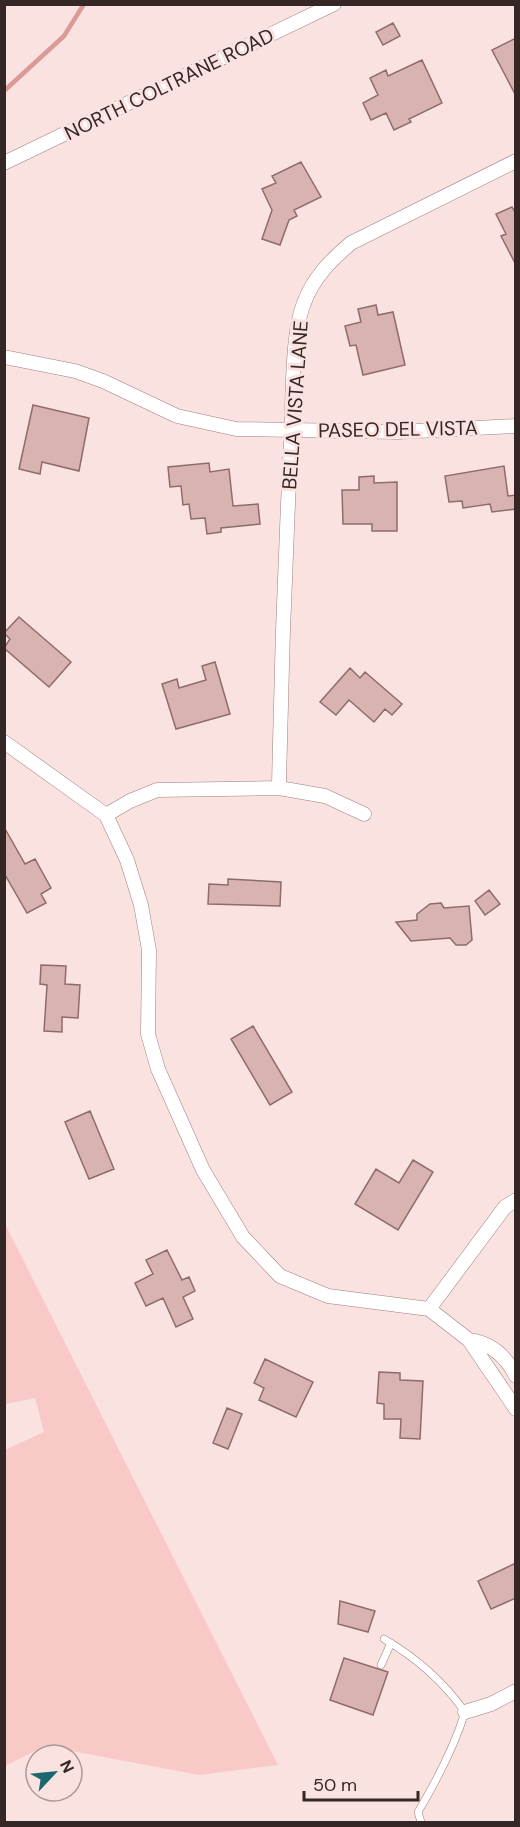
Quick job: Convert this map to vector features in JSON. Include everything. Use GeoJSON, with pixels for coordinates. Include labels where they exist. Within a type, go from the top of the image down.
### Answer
{"type":"FeatureCollection","features":[{"type":"Feature","properties":{"kind":"street","name":"NORTH COLTRANE ROAD"},"geometry":{"type":"LineString","coordinates":[[4,163],[334,4]]}},
{"type":"Feature","properties":{"kind":"street","name":"BELLA VISTA LANE"},"geometry":{"type":"LineString","coordinates":[[279,788],[282,623],[297,331],[303,304],[330,260],[351,243],[516,161]]}},
{"type":"Feature","properties":{"kind":"street","name":"PASEO DEL VISTA"},"geometry":{"type":"LineString","coordinates":[[4,357],[75,371],[104,381],[177,416],[236,429],[398,432],[516,426]]}},
{"type":"Feature","properties":{"kind":"street"},"geometry":{"type":"LineString","coordinates":[[4,742],[106,815],[127,860],[141,905],[149,950],[148,1034],[158,1069],[203,1170],[243,1237],[280,1276],[328,1296],[429,1309],[469,1340],[516,1408]]}},
{"type":"Feature","properties":{"kind":"street"},"geometry":{"type":"LineString","coordinates":[[106,815],[130,801],[157,790],[279,788],[325,796],[364,814]]}},
{"type":"Feature","properties":{"kind":"street"},"geometry":{"type":"LineString","coordinates":[[429,1309],[505,1207],[516,1200]]}},
{"type":"Feature","properties":{"kind":"street"},"geometry":{"type":"LineString","coordinates":[[469,1340],[487,1343],[509,1363],[516,1376]]}},
{"type":"Feature","properties":{"kind":"street"},"geometry":{"type":"LineString","coordinates":[[465,1712],[491,1704],[516,1691]]}},
{"type":"Feature","properties":{"kind":"lane"},"geometry":{"type":"LineString","coordinates":[[381,1665],[387,1641],[408,1653],[434,1675],[465,1712],[444,1767],[418,1812],[420,1822]]}},
{"type":"Feature","properties":{"kind":"shaded area"},"geometry":{"type":"Polygon","coordinates":[[[5,1224],[278,1765],[199,1775],[84,1753],[84,1743],[24,1743],[24,1756],[5,1766],[5,1450],[44,1432],[35,1398],[5,1404],[5,1224]]]}},
{"type":"Feature","properties":{"kind":"building"},"geometry":{"type":"Polygon","coordinates":[[[393,23],[400,36],[383,45],[376,32],[393,23]]]}},
{"type":"Feature","properties":{"kind":"building"},"geometry":{"type":"Polygon","coordinates":[[[516,38],[516,96],[492,50],[516,38]]]}},
{"type":"Feature","properties":{"kind":"building"},"geometry":{"type":"Polygon","coordinates":[[[422,60],[442,103],[409,119],[411,122],[394,130],[386,113],[371,120],[363,103],[378,95],[370,78],[386,70],[388,76],[422,60]]]}},
{"type":"Feature","properties":{"kind":"building"},"geometry":{"type":"Polygon","coordinates":[[[301,162],[321,197],[294,210],[297,216],[289,220],[280,245],[262,239],[272,210],[262,189],[276,183],[272,176],[301,162]]]}},
{"type":"Feature","properties":{"kind":"building"},"geometry":{"type":"Polygon","coordinates":[[[512,207],[516,214],[516,265],[501,236],[506,234],[496,214],[512,207]]]}},
{"type":"Feature","properties":{"kind":"building"},"geometry":{"type":"Polygon","coordinates":[[[376,305],[378,315],[393,312],[405,365],[363,375],[356,345],[350,346],[345,326],[361,322],[358,309],[376,305]]]}},
{"type":"Feature","properties":{"kind":"building"},"geometry":{"type":"Polygon","coordinates":[[[33,405],[89,418],[79,471],[42,462],[40,474],[19,469],[33,405]]]}},
{"type":"Feature","properties":{"kind":"building"},"geometry":{"type":"Polygon","coordinates":[[[209,463],[210,472],[229,469],[233,506],[258,504],[260,524],[221,528],[221,532],[207,534],[205,518],[191,519],[189,504],[183,505],[181,486],[170,487],[168,467],[209,463]]]}},
{"type":"Feature","properties":{"kind":"building"},"geometry":{"type":"Polygon","coordinates":[[[504,466],[508,496],[516,495],[516,509],[492,512],[490,504],[463,508],[462,501],[449,502],[445,476],[504,466]]]}},
{"type":"Feature","properties":{"kind":"building"},"geometry":{"type":"Polygon","coordinates":[[[374,476],[374,483],[397,482],[397,531],[372,531],[372,524],[343,524],[342,490],[359,490],[359,477],[374,476]]]}},
{"type":"Feature","properties":{"kind":"building"},"geometry":{"type":"Polygon","coordinates":[[[19,617],[71,662],[49,687],[4,648],[10,639],[4,633],[19,617]]]}},
{"type":"Feature","properties":{"kind":"building"},"geometry":{"type":"Polygon","coordinates":[[[215,662],[230,714],[176,729],[162,684],[177,679],[179,688],[206,680],[202,666],[215,662]]]}},
{"type":"Feature","properties":{"kind":"building"},"geometry":{"type":"Polygon","coordinates":[[[350,668],[360,678],[365,672],[402,704],[392,715],[385,709],[374,722],[349,700],[336,715],[320,702],[350,668]]]}},
{"type":"Feature","properties":{"kind":"building"},"geometry":{"type":"Polygon","coordinates":[[[4,827],[25,864],[35,859],[51,888],[41,894],[46,903],[27,913],[4,873],[4,827]]]}},
{"type":"Feature","properties":{"kind":"building"},"geometry":{"type":"Polygon","coordinates":[[[228,879],[281,882],[280,906],[208,904],[209,884],[228,885],[228,879]]]}},
{"type":"Feature","properties":{"kind":"building"},"geometry":{"type":"Polygon","coordinates":[[[489,890],[500,904],[485,915],[475,901],[489,890]]]}},
{"type":"Feature","properties":{"kind":"building"},"geometry":{"type":"Polygon","coordinates":[[[441,903],[444,908],[469,906],[472,940],[466,945],[456,945],[450,938],[411,941],[396,922],[417,920],[417,914],[430,904],[441,903]]]}},
{"type":"Feature","properties":{"kind":"building"},"geometry":{"type":"Polygon","coordinates":[[[41,965],[66,966],[65,984],[80,985],[78,1018],[62,1017],[62,1032],[44,1031],[47,985],[40,984],[41,965]]]}},
{"type":"Feature","properties":{"kind":"building"},"geometry":{"type":"Polygon","coordinates":[[[253,1026],[292,1092],[270,1105],[231,1039],[253,1026]]]}},
{"type":"Feature","properties":{"kind":"building"},"geometry":{"type":"Polygon","coordinates":[[[90,1111],[114,1169],[89,1179],[65,1122],[90,1111]]]}},
{"type":"Feature","properties":{"kind":"building"},"geometry":{"type":"Polygon","coordinates":[[[413,1160],[433,1172],[398,1230],[355,1204],[376,1169],[399,1183],[413,1160]]]}},
{"type":"Feature","properties":{"kind":"building"},"geometry":{"type":"Polygon","coordinates":[[[167,1250],[182,1280],[189,1277],[195,1291],[183,1297],[193,1319],[176,1327],[163,1298],[146,1306],[135,1283],[153,1274],[146,1260],[167,1250]]]}},
{"type":"Feature","properties":{"kind":"building"},"geometry":{"type":"Polygon","coordinates":[[[265,1359],[313,1382],[296,1417],[259,1400],[264,1388],[254,1383],[265,1359]]]}},
{"type":"Feature","properties":{"kind":"building"},"geometry":{"type":"Polygon","coordinates":[[[379,1372],[400,1373],[400,1380],[423,1381],[420,1439],[400,1438],[401,1419],[384,1419],[384,1404],[377,1403],[379,1372]]]}},
{"type":"Feature","properties":{"kind":"building"},"geometry":{"type":"Polygon","coordinates":[[[227,1408],[242,1414],[228,1449],[213,1443],[227,1408]]]}},
{"type":"Feature","properties":{"kind":"building"},"geometry":{"type":"Polygon","coordinates":[[[516,1563],[516,1598],[491,1609],[478,1581],[516,1563]]]}},
{"type":"Feature","properties":{"kind":"building"},"geometry":{"type":"Polygon","coordinates":[[[340,1601],[375,1611],[368,1632],[338,1624],[340,1601]]]}},
{"type":"Feature","properties":{"kind":"building"},"geometry":{"type":"Polygon","coordinates":[[[344,1658],[388,1672],[373,1715],[330,1700],[344,1658]]]}},
{"type":"Feature","properties":{"kind":"waterway"},"geometry":{"type":"LineString","coordinates":[[4,91],[64,36],[84,4]]}}]}
